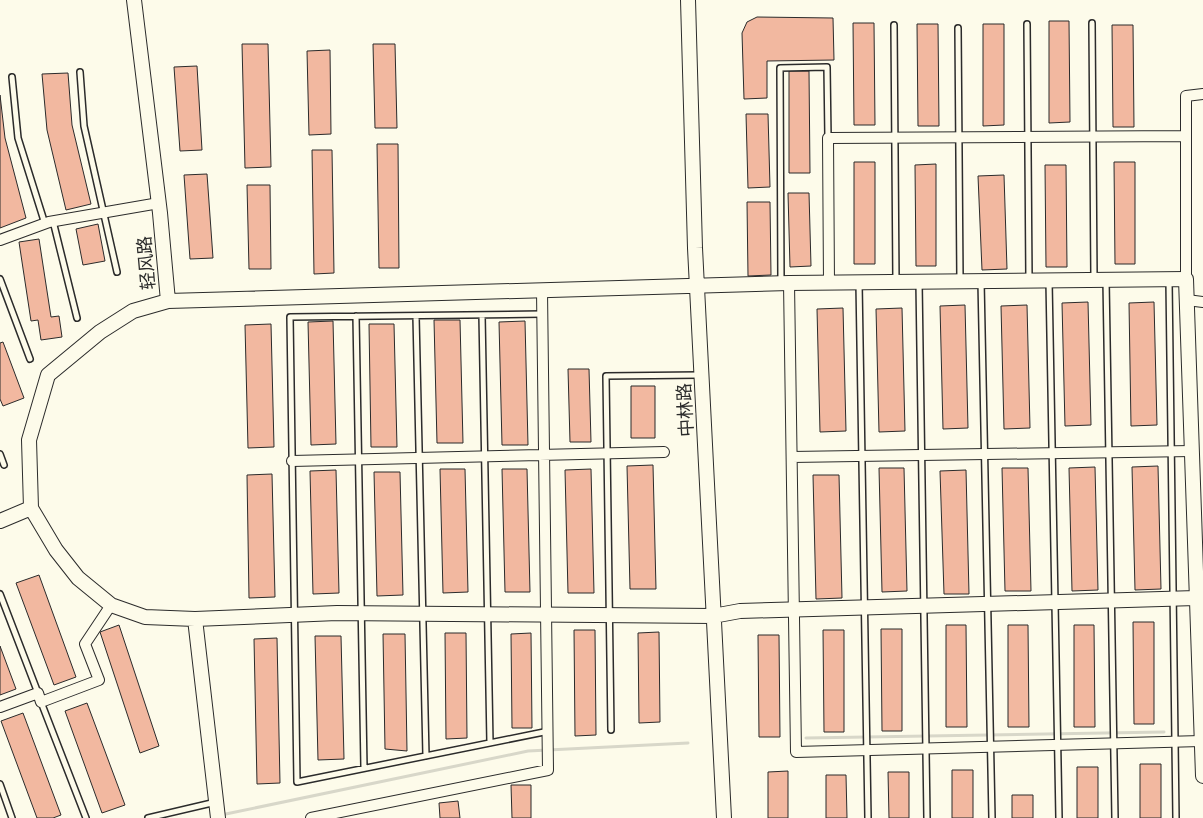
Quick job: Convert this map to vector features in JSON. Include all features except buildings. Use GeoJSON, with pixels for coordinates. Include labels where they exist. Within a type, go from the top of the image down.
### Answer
{"type":"FeatureCollection","features":[{"type":"Feature","properties":{"kind":"street","name":"轻风路"},"geometry":{"type":"LineString","coordinates":[[31,508],[29,440],[48,375],[100,332],[133,311],[168,301],[159,203],[134,0]]}},
{"type":"Feature","properties":{"kind":"street","name":"中林路"},"geometry":{"type":"LineString","coordinates":[[688,0],[698,287],[724,818]]}},
{"type":"Feature","properties":{"kind":"street"},"geometry":{"type":"LineString","coordinates":[[1203,94],[1186,96],[1186,278],[1192,452],[1200,597],[1203,776]]}},
{"type":"Feature","properties":{"kind":"street"},"geometry":{"type":"LineString","coordinates":[[829,283],[828,138],[1186,136]]}},
{"type":"Feature","properties":{"kind":"street"},"geometry":{"type":"LineString","coordinates":[[0,240],[54,221],[159,203]]}},
{"type":"Feature","properties":{"kind":"street"},"geometry":{"type":"LineString","coordinates":[[168,301],[858,282],[1186,278]]}},
{"type":"Feature","properties":{"kind":"street"},"geometry":{"type":"LineString","coordinates":[[785,284],[792,457],[796,752],[867,746],[1114,741],[1202,742]]}},
{"type":"Feature","properties":{"kind":"street"},"geometry":{"type":"LineString","coordinates":[[311,818],[548,770],[542,291]]}},
{"type":"Feature","properties":{"kind":"street"},"geometry":{"type":"LineString","coordinates":[[1187,300],[1203,302]]}},
{"type":"Feature","properties":{"kind":"street"},"geometry":{"type":"LineString","coordinates":[[292,461],[664,452]]}},
{"type":"Feature","properties":{"kind":"street"},"geometry":{"type":"LineString","coordinates":[[792,457],[1192,452]]}},
{"type":"Feature","properties":{"kind":"street"},"geometry":{"type":"LineString","coordinates":[[0,521],[31,508],[56,550],[78,578],[111,605],[145,617],[195,619],[361,614],[713,616],[740,610],[1200,597]]}},
{"type":"Feature","properties":{"kind":"street"},"geometry":{"type":"LineString","coordinates":[[0,707],[40,698],[99,680],[85,644],[111,605]]}},
{"type":"Feature","properties":{"kind":"street"},"geometry":{"type":"LineString","coordinates":[[195,619],[217,810]]}},
{"type":"Feature","properties":{"kind":"lane"},"geometry":{"type":"LineString","coordinates":[[1027,24],[1029,280]]}},
{"type":"Feature","properties":{"kind":"lane"},"geometry":{"type":"LineString","coordinates":[[1092,24],[1093,137],[1109,453],[1115,818]]}},
{"type":"Feature","properties":{"kind":"lane"},"geometry":{"type":"LineString","coordinates":[[894,25],[896,282]]}},
{"type":"Feature","properties":{"kind":"lane"},"geometry":{"type":"LineString","coordinates":[[958,28],[960,281]]}},
{"type":"Feature","properties":{"kind":"lane"},"geometry":{"type":"LineString","coordinates":[[785,284],[780,68],[827,68],[828,138]]}},
{"type":"Feature","properties":{"kind":"lane"},"geometry":{"type":"LineString","coordinates":[[80,72],[84,126],[117,272]]}},
{"type":"Feature","properties":{"kind":"lane"},"geometry":{"type":"LineString","coordinates":[[12,77],[18,138],[44,224]]}},
{"type":"Feature","properties":{"kind":"lane"},"geometry":{"type":"LineString","coordinates":[[54,221],[77,318]]}},
{"type":"Feature","properties":{"kind":"lane"},"geometry":{"type":"LineString","coordinates":[[0,279],[30,359]]}},
{"type":"Feature","properties":{"kind":"lane"},"geometry":{"type":"LineString","coordinates":[[1169,279],[1176,818]]}},
{"type":"Feature","properties":{"kind":"lane"},"geometry":{"type":"LineString","coordinates":[[1049,280],[1059,818]]}},
{"type":"Feature","properties":{"kind":"lane"},"geometry":{"type":"LineString","coordinates":[[981,281],[992,818]]}},
{"type":"Feature","properties":{"kind":"lane"},"geometry":{"type":"LineString","coordinates":[[858,282],[868,818]]}},
{"type":"Feature","properties":{"kind":"lane"},"geometry":{"type":"LineString","coordinates":[[919,282],[927,818]]}},
{"type":"Feature","properties":{"kind":"lane"},"geometry":{"type":"LineString","coordinates":[[543,314],[290,317],[297,782],[549,731]]}},
{"type":"Feature","properties":{"kind":"lane"},"geometry":{"type":"LineString","coordinates":[[482,315],[490,743]]}},
{"type":"Feature","properties":{"kind":"lane"},"geometry":{"type":"LineString","coordinates":[[356,316],[364,768]]}},
{"type":"Feature","properties":{"kind":"lane"},"geometry":{"type":"LineString","coordinates":[[416,316],[426,756]]}},
{"type":"Feature","properties":{"kind":"lane"},"geometry":{"type":"LineString","coordinates":[[611,730],[606,376],[702,375]]}},
{"type":"Feature","properties":{"kind":"lane"},"geometry":{"type":"LineString","coordinates":[[0,454],[4,465]]}},
{"type":"Feature","properties":{"kind":"lane"},"geometry":{"type":"LineString","coordinates":[[0,594],[86,818]]}},
{"type":"Feature","properties":{"kind":"lane"},"geometry":{"type":"LineString","coordinates":[[0,784],[12,818]]}},
{"type":"Feature","properties":{"kind":"lane"},"geometry":{"type":"LineString","coordinates":[[148,818],[217,810]]}},
{"type":"Feature","properties":{"kind":"waterway"},"geometry":{"type":"LineString","coordinates":[[806,738],[1164,732]]}},
{"type":"Feature","properties":{"kind":"waterway"},"geometry":{"type":"LineString","coordinates":[[221,815],[528,751],[688,743]]}}]}
